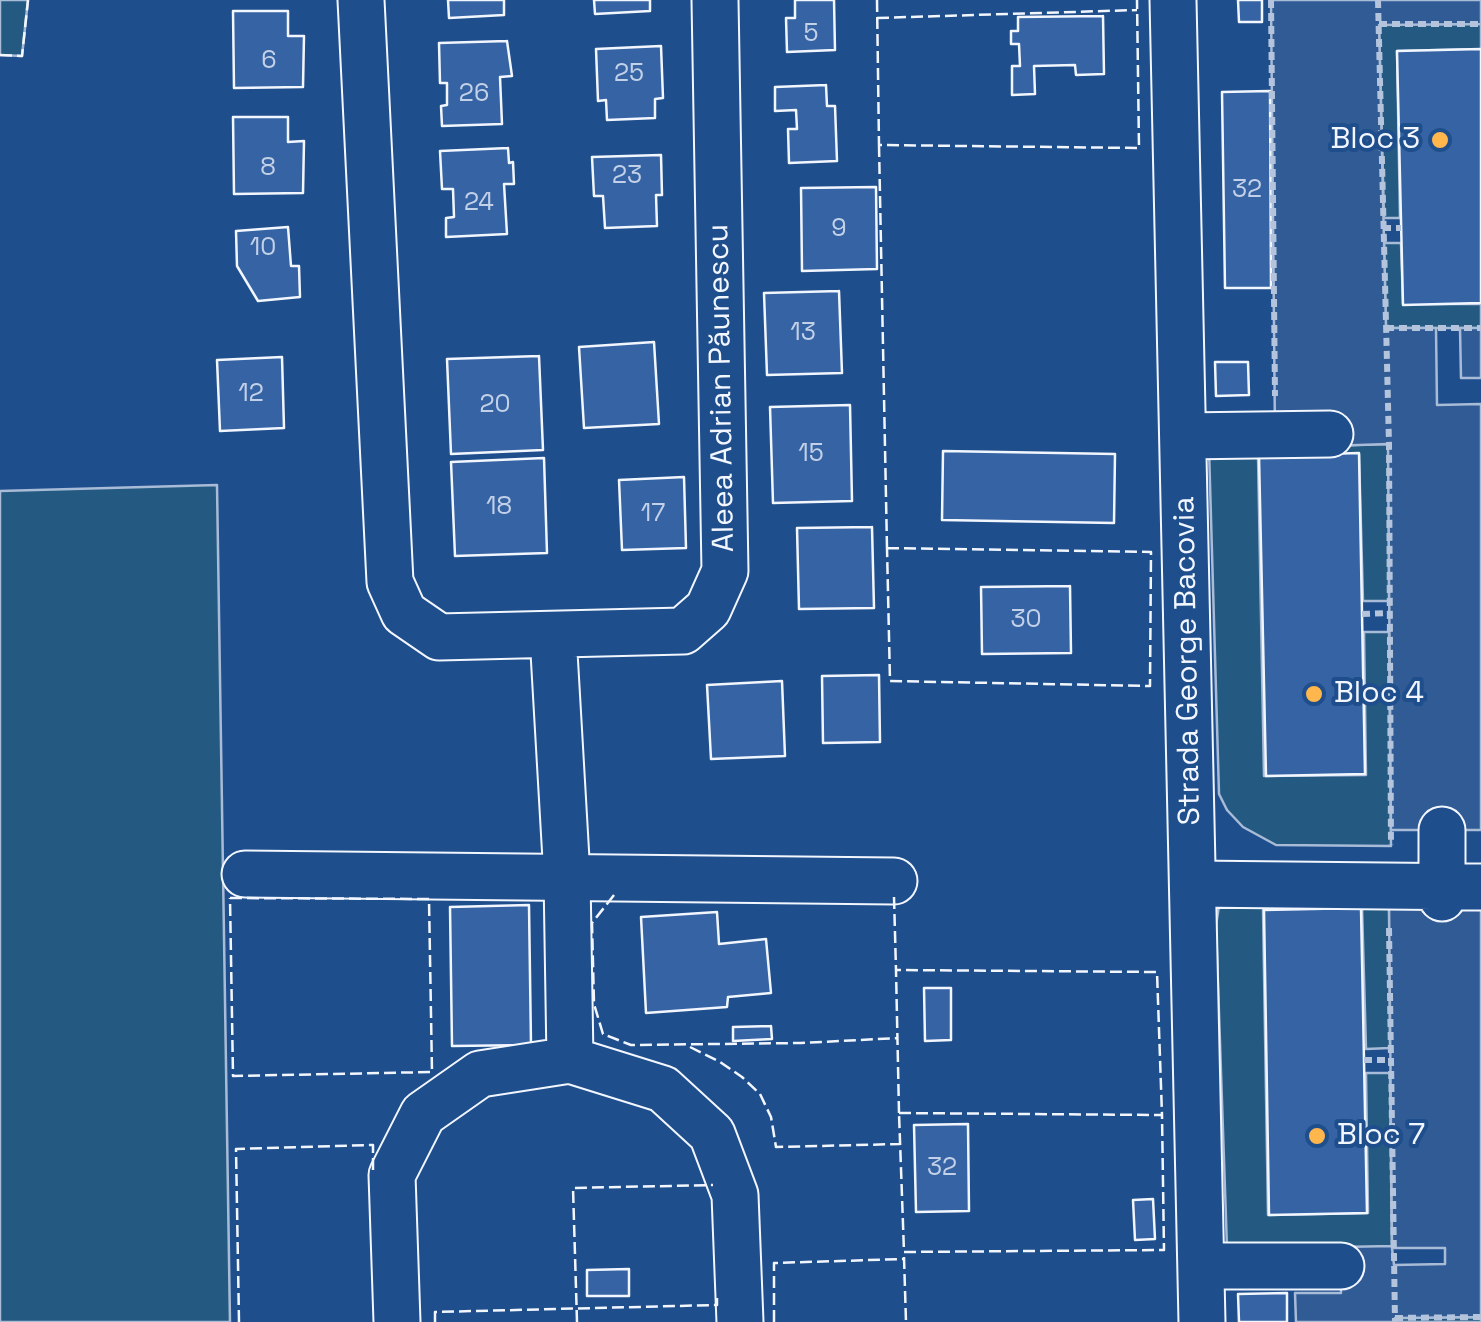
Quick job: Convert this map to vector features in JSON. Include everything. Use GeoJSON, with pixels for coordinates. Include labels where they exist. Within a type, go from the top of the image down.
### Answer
{"type":"FeatureCollection","features":[{"type":"Feature","properties":{"kind":"street","name":"Aleea Adrian Păunescu"},"geometry":{"type":"LineString","coordinates":[[362,0],[390,582],[404,613],[439,637],[683,631],[708,609],[726,571],[715,0]]}},
{"type":"Feature","properties":{"kind":"street","name":"Strada George Bacovia"},"geometry":{"type":"LineString","coordinates":[[1174,0],[1202,1322]]}},
{"type":"Feature","properties":{"kind":"street"},"geometry":{"type":"LineString","coordinates":[[1183,436],[1330,434]]}},
{"type":"Feature","properties":{"kind":"street"},"geometry":{"type":"LineString","coordinates":[[553,635],[567,877],[570,1060]]}},
{"type":"Feature","properties":{"kind":"street"},"geometry":{"type":"LineString","coordinates":[[1193,884],[1455,890],[1442,830]]}},
{"type":"Feature","properties":{"kind":"street"},"geometry":{"type":"LineString","coordinates":[[245,874],[894,881]]}},
{"type":"Feature","properties":{"kind":"street"},"geometry":{"type":"LineString","coordinates":[[397,1322],[392,1176],[423,1114],[480,1074],[570,1060],[664,1090],[712,1134],[735,1195],[740,1322]]}},
{"type":"Feature","properties":{"kind":"street"},"geometry":{"type":"LineString","coordinates":[[1201,1266],[1341,1266]]}},
{"type":"Feature","properties":{"kind":"path"},"geometry":{"type":"LineString","coordinates":[[1271,0],[1275,397]]}},
{"type":"Feature","properties":{"kind":"path"},"geometry":{"type":"LineString","coordinates":[[1378,0],[1392,846]]}},
{"type":"Feature","properties":{"kind":"path"},"geometry":{"type":"LineString","coordinates":[[1379,24],[1481,24]]}},
{"type":"Feature","properties":{"kind":"path"},"geometry":{"type":"LineString","coordinates":[[1384,228],[1402,228]]}},
{"type":"Feature","properties":{"kind":"path"},"geometry":{"type":"LineString","coordinates":[[1386,328],[1481,328]]}},
{"type":"Feature","properties":{"kind":"path"},"geometry":{"type":"LineString","coordinates":[[1362,614],[1389,614]]}},
{"type":"Feature","properties":{"kind":"path"},"geometry":{"type":"LineString","coordinates":[[1389,918],[1395,1320],[1481,1317]]}},
{"type":"Feature","properties":{"kind":"path"},"geometry":{"type":"LineString","coordinates":[[1364,1060],[1390,1060]]}},
{"type":"Feature","properties":{"kind":"shaded area"},"geometry":{"type":"Polygon","coordinates":[[[0,0],[28,0],[22,56],[0,55],[0,0]]]}},
{"type":"Feature","properties":{"kind":"shaded area"},"geometry":{"type":"Polygon","coordinates":[[[1271,0],[1481,0],[1481,24],[1379,25],[1386,328],[1436,328],[1437,405],[1481,404],[1481,830],[1391,830],[1388,444],[1330,446],[1275,435],[1271,0]]]}},
{"type":"Feature","properties":{"kind":"shaded area"},"geometry":{"type":"Polygon","coordinates":[[[1379,24],[1481,24],[1481,49],[1397,51],[1400,218],[1384,218],[1379,24]]]}},
{"type":"Feature","properties":{"kind":"shaded area"},"geometry":{"type":"Polygon","coordinates":[[[1384,243],[1401,243],[1403,304],[1481,304],[1481,328],[1386,328],[1384,243]]]}},
{"type":"Feature","properties":{"kind":"shaded area"},"geometry":{"type":"Polygon","coordinates":[[[1460,328],[1481,328],[1481,378],[1461,378],[1460,328]]]}},
{"type":"Feature","properties":{"kind":"shaded area"},"geometry":{"type":"Polygon","coordinates":[[[1389,444],[1389,601],[1363,601],[1359,454],[1258,456],[1264,776],[1366,775],[1364,632],[1389,632],[1391,846],[1276,845],[1243,827],[1219,794],[1209,449],[1389,444]]]}},
{"type":"Feature","properties":{"kind":"shaded area"},"geometry":{"type":"Polygon","coordinates":[[[217,485],[230,1322],[0,1322],[0,491],[217,485]]]}},
{"type":"Feature","properties":{"kind":"shaded area"},"geometry":{"type":"Polygon","coordinates":[[[1481,898],[1481,1317],[1296,1322],[1295,1293],[1341,1293],[1340,1247],[1392,1246],[1389,899],[1481,898]],[[1392,1248],[1394,1265],[1445,1264],[1445,1248],[1392,1248]]]}},
{"type":"Feature","properties":{"kind":"shaded area"},"geometry":{"type":"Polygon","coordinates":[[[1389,899],[1390,1048],[1366,1049],[1362,907],[1263,910],[1268,1215],[1368,1213],[1366,1073],[1390,1073],[1392,1247],[1227,1248],[1216,925],[1219,906],[1389,899]]]}},
{"type":"Feature","properties":{"kind":"shaded area"},"geometry":{"type":"Polygon","coordinates":[[[1481,1317],[1481,1322],[1395,1322],[1395,1318],[1481,1317]]]}},
{"type":"Feature","properties":{"kind":"building"},"geometry":{"type":"Polygon","coordinates":[[[448,0],[504,0],[504,15],[449,18],[448,0]]]}},
{"type":"Feature","properties":{"kind":"building"},"geometry":{"type":"Polygon","coordinates":[[[594,0],[650,0],[650,11],[595,14],[594,0]]]}},
{"type":"Feature","properties":{"kind":"building"},"geometry":{"type":"Polygon","coordinates":[[[795,0],[834,0],[835,50],[787,52],[786,18],[795,18],[795,0]]]}},
{"type":"Feature","properties":{"kind":"building"},"geometry":{"type":"Polygon","coordinates":[[[1238,0],[1262,0],[1262,22],[1239,22],[1238,0]]]}},
{"type":"Feature","properties":{"kind":"building"},"geometry":{"type":"Polygon","coordinates":[[[233,11],[288,11],[288,36],[304,36],[303,87],[234,88],[233,11]]]}},
{"type":"Feature","properties":{"kind":"building"},"geometry":{"type":"Polygon","coordinates":[[[1103,16],[1104,74],[1076,75],[1075,65],[1034,66],[1035,94],[1012,95],[1012,66],[1020,66],[1019,44],[1011,44],[1011,31],[1018,31],[1018,17],[1103,16]]]}},
{"type":"Feature","properties":{"kind":"building"},"geometry":{"type":"Polygon","coordinates":[[[507,41],[512,76],[500,77],[502,124],[442,126],[441,106],[447,105],[447,83],[440,83],[439,43],[507,41]]]}},
{"type":"Feature","properties":{"kind":"building"},"geometry":{"type":"Polygon","coordinates":[[[661,46],[663,98],[655,99],[655,118],[607,120],[606,100],[598,101],[596,49],[661,46]]]}},
{"type":"Feature","properties":{"kind":"building","name":"Bloc 3"},"geometry":{"type":"Polygon","coordinates":[[[1481,49],[1481,303],[1403,305],[1397,51],[1481,49]]]}},
{"type":"Feature","properties":{"kind":"building"},"geometry":{"type":"Polygon","coordinates":[[[826,85],[827,106],[835,106],[837,161],[789,163],[788,129],[797,129],[796,110],[775,111],[775,87],[826,85]]]}},
{"type":"Feature","properties":{"kind":"building"},"geometry":{"type":"Polygon","coordinates":[[[1270,91],[1271,288],[1225,288],[1222,92],[1270,91]]]}},
{"type":"Feature","properties":{"kind":"building"},"geometry":{"type":"Polygon","coordinates":[[[233,117],[288,117],[288,142],[304,141],[303,193],[234,194],[233,117]]]}},
{"type":"Feature","properties":{"kind":"building"},"geometry":{"type":"Polygon","coordinates":[[[508,148],[514,184],[504,184],[507,234],[446,237],[446,218],[454,217],[453,189],[442,189],[440,151],[508,148]]]}},
{"type":"Feature","properties":{"kind":"building"},"geometry":{"type":"Polygon","coordinates":[[[661,155],[662,195],[656,195],[657,226],[605,228],[603,196],[594,196],[592,157],[661,155]]]}},
{"type":"Feature","properties":{"kind":"building"},"geometry":{"type":"Polygon","coordinates":[[[876,187],[877,269],[802,271],[801,188],[876,187]]]}},
{"type":"Feature","properties":{"kind":"building"},"geometry":{"type":"Polygon","coordinates":[[[288,227],[291,266],[299,266],[300,297],[258,301],[237,266],[236,231],[288,227]]]}},
{"type":"Feature","properties":{"kind":"building"},"geometry":{"type":"Polygon","coordinates":[[[839,291],[842,373],[767,375],[764,293],[839,291]]]}},
{"type":"Feature","properties":{"kind":"building"},"geometry":{"type":"Polygon","coordinates":[[[654,342],[659,424],[584,428],[579,347],[654,342]]]}},
{"type":"Feature","properties":{"kind":"building"},"geometry":{"type":"Polygon","coordinates":[[[539,356],[543,450],[451,454],[447,359],[539,356]]]}},
{"type":"Feature","properties":{"kind":"building"},"geometry":{"type":"Polygon","coordinates":[[[282,357],[284,428],[220,431],[217,360],[282,357]]]}},
{"type":"Feature","properties":{"kind":"building"},"geometry":{"type":"Polygon","coordinates":[[[1215,362],[1248,362],[1249,395],[1216,396],[1215,362]]]}},
{"type":"Feature","properties":{"kind":"building"},"geometry":{"type":"Polygon","coordinates":[[[850,405],[852,501],[773,503],[770,407],[850,405]]]}},
{"type":"Feature","properties":{"kind":"building"},"geometry":{"type":"Polygon","coordinates":[[[943,451],[1115,454],[1114,523],[942,520],[943,451]]]}},
{"type":"Feature","properties":{"kind":"building","name":"Bloc 4"},"geometry":{"type":"Polygon","coordinates":[[[1359,453],[1365,774],[1266,776],[1259,456],[1359,453]]]}},
{"type":"Feature","properties":{"kind":"building"},"geometry":{"type":"Polygon","coordinates":[[[544,458],[547,553],[455,556],[451,462],[544,458]]]}},
{"type":"Feature","properties":{"kind":"building"},"geometry":{"type":"Polygon","coordinates":[[[684,477],[686,548],[622,550],[619,480],[684,477]]]}},
{"type":"Feature","properties":{"kind":"building"},"geometry":{"type":"Polygon","coordinates":[[[872,527],[874,608],[799,609],[797,528],[872,527]]]}},
{"type":"Feature","properties":{"kind":"building"},"geometry":{"type":"Polygon","coordinates":[[[1070,586],[1071,653],[982,654],[981,587],[1070,586]]]}},
{"type":"Feature","properties":{"kind":"building"},"geometry":{"type":"Polygon","coordinates":[[[879,675],[880,742],[823,743],[822,676],[879,675]]]}},
{"type":"Feature","properties":{"kind":"building"},"geometry":{"type":"Polygon","coordinates":[[[782,681],[785,756],[711,759],[707,685],[782,681]]]}},
{"type":"Feature","properties":{"kind":"building"},"geometry":{"type":"Polygon","coordinates":[[[529,905],[531,1045],[452,1046],[450,907],[529,905]]]}},
{"type":"Feature","properties":{"kind":"building","name":"Bloc 7"},"geometry":{"type":"Polygon","coordinates":[[[1361,908],[1367,1213],[1269,1215],[1264,910],[1361,908]]]}},
{"type":"Feature","properties":{"kind":"building"},"geometry":{"type":"Polygon","coordinates":[[[717,912],[719,944],[766,939],[771,993],[728,997],[727,1007],[646,1013],[641,917],[717,912]]]}},
{"type":"Feature","properties":{"kind":"building"},"geometry":{"type":"Polygon","coordinates":[[[924,988],[951,988],[951,1040],[925,1041],[924,988]]]}},
{"type":"Feature","properties":{"kind":"building"},"geometry":{"type":"Polygon","coordinates":[[[771,1026],[772,1039],[733,1041],[733,1027],[771,1026]]]}},
{"type":"Feature","properties":{"kind":"building"},"geometry":{"type":"Polygon","coordinates":[[[968,1124],[969,1211],[916,1212],[914,1125],[968,1124]]]}},
{"type":"Feature","properties":{"kind":"building"},"geometry":{"type":"Polygon","coordinates":[[[1153,1199],[1155,1239],[1135,1240],[1133,1200],[1153,1199]]]}},
{"type":"Feature","properties":{"kind":"building"},"geometry":{"type":"Polygon","coordinates":[[[629,1269],[629,1296],[587,1296],[587,1270],[629,1269]]]}},
{"type":"Feature","properties":{"kind":"building"},"geometry":{"type":"Polygon","coordinates":[[[1287,1293],[1287,1322],[1239,1322],[1238,1294],[1287,1293]]]}},
{"type":"Feature","properties":{"kind":"fence"},"geometry":{"type":"LineString","coordinates":[[0,55],[22,56],[28,0]]}},
{"type":"Feature","properties":{"kind":"fence"},"geometry":{"type":"LineString","coordinates":[[877,0],[879,145],[1139,148],[1137,0]]}},
{"type":"Feature","properties":{"kind":"fence"},"geometry":{"type":"LineString","coordinates":[[877,18],[1137,10]]}},
{"type":"Feature","properties":{"kind":"fence"},"geometry":{"type":"LineString","coordinates":[[879,145],[887,548]]}},
{"type":"Feature","properties":{"kind":"fence"},"geometry":{"type":"LineString","coordinates":[[887,548],[1151,552],[1150,686],[890,681],[887,548]]}},
{"type":"Feature","properties":{"kind":"fence"},"geometry":{"type":"LineString","coordinates":[[614,895],[592,923],[594,1004],[603,1034],[631,1045],[898,1038]]}},
{"type":"Feature","properties":{"kind":"fence"},"geometry":{"type":"LineString","coordinates":[[894,897],[896,970]]}},
{"type":"Feature","properties":{"kind":"fence"},"geometry":{"type":"LineString","coordinates":[[230,898],[429,899],[432,1072],[233,1076],[230,898]]}},
{"type":"Feature","properties":{"kind":"fence"},"geometry":{"type":"LineString","coordinates":[[899,1113],[896,970],[1157,972],[1162,1115]]}},
{"type":"Feature","properties":{"kind":"fence"},"geometry":{"type":"LineString","coordinates":[[690,1047],[720,1062],[760,1094],[771,1117],[776,1147],[900,1144]]}},
{"type":"Feature","properties":{"kind":"fence"},"geometry":{"type":"LineString","coordinates":[[899,1113],[1162,1115],[1164,1250],[904,1252],[899,1113]]}},
{"type":"Feature","properties":{"kind":"fence"},"geometry":{"type":"LineString","coordinates":[[239,1322],[236,1149],[373,1145],[373,1170]]}},
{"type":"Feature","properties":{"kind":"fence"},"geometry":{"type":"LineString","coordinates":[[577,1322],[573,1188],[713,1185]]}},
{"type":"Feature","properties":{"kind":"fence"},"geometry":{"type":"LineString","coordinates":[[904,1257],[906,1322]]}},
{"type":"Feature","properties":{"kind":"fence"},"geometry":{"type":"LineString","coordinates":[[774,1322],[774,1263],[904,1259]]}},
{"type":"Feature","properties":{"kind":"fence"},"geometry":{"type":"LineString","coordinates":[[435,1322],[435,1312],[717,1305],[717,1298]]}},
{"type":"Feature","properties":{"kind":"place","name":"Bloc 3"},"geometry":{"type":"Point","coordinates":[1440,140]}},
{"type":"Feature","properties":{"kind":"place","name":"Bloc 4"},"geometry":{"type":"Point","coordinates":[1314,694]}},
{"type":"Feature","properties":{"kind":"place","name":"Bloc 7"},"geometry":{"type":"Point","coordinates":[1317,1136]}}]}
